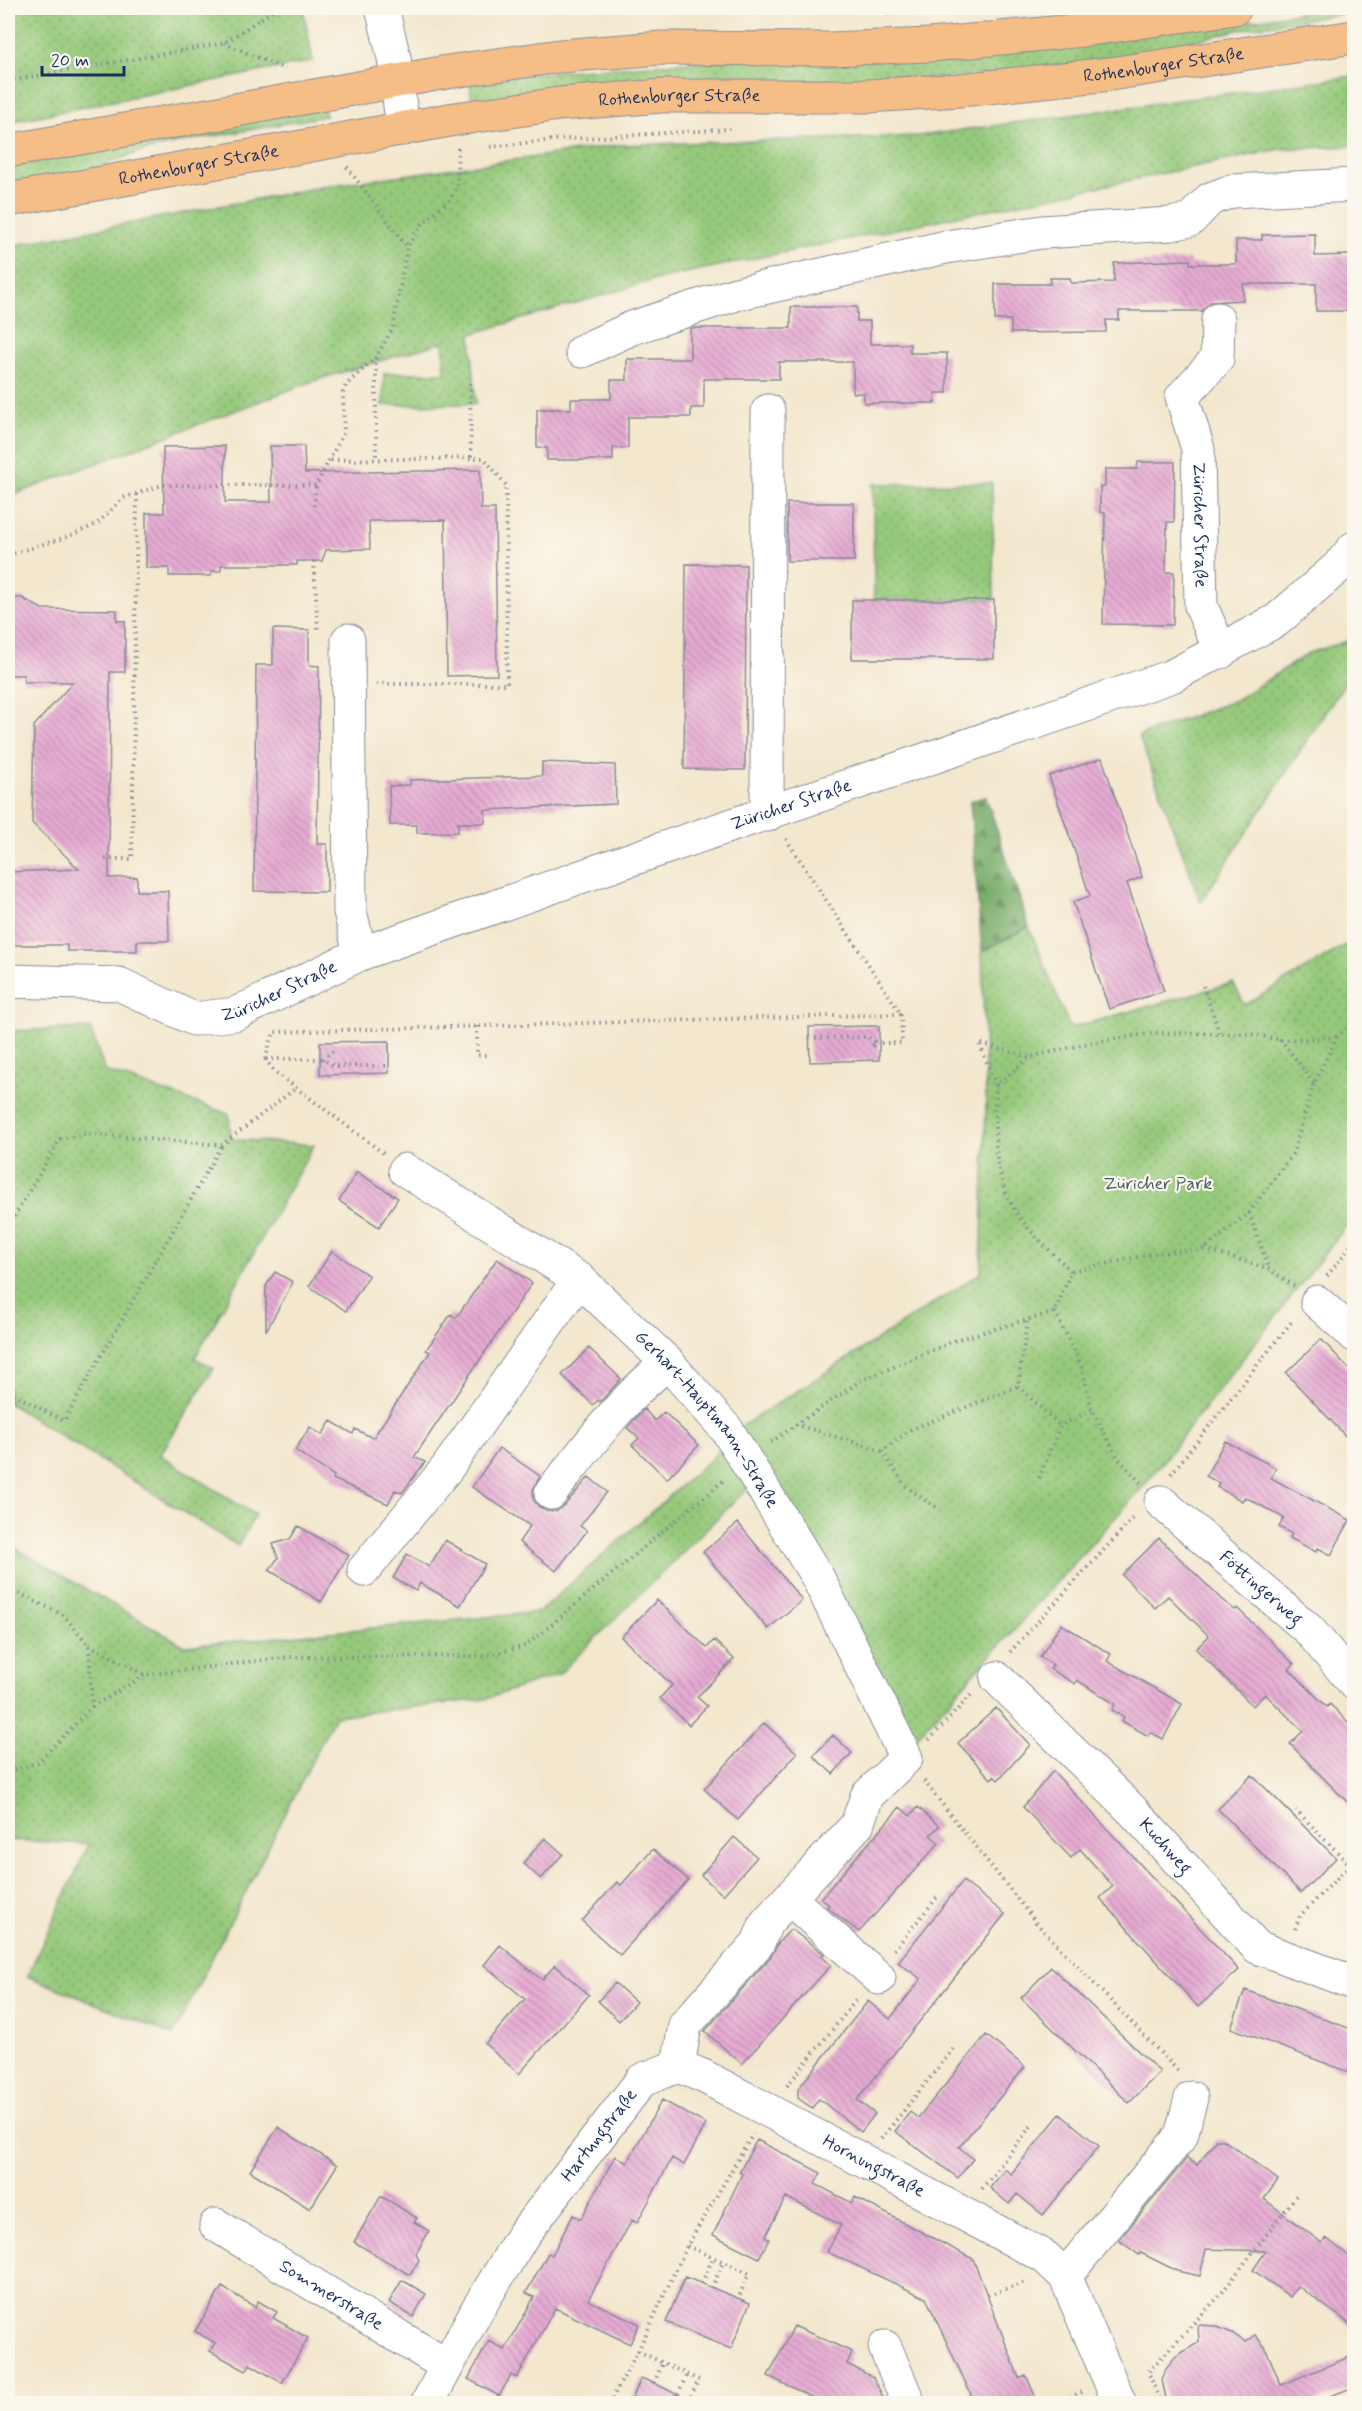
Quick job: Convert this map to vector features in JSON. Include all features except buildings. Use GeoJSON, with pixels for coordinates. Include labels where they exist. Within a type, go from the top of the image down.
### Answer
{"type":"FeatureCollection","features":[{"type":"Feature","properties":{"kind":"main road"},"geometry":{"type":"LineString","coordinates":[[8,151],[475,67],[594,53],[731,46],[890,48],[1045,34],[1235,8]]}},
{"type":"Feature","properties":{"kind":"main road","name":"Rothenburger Straße"},"geometry":{"type":"LineString","coordinates":[[8,200],[454,119],[559,104],[719,94],[868,96],[984,88],[1110,74],[1354,37]]}},
{"type":"Feature","properties":{"kind":"street"},"geometry":{"type":"LineString","coordinates":[[382,8],[398,81],[403,129]]}},
{"type":"Feature","properties":{"kind":"street"},"geometry":{"type":"LineString","coordinates":[[582,351],[632,328],[736,294],[923,252],[1042,232],[1171,224],[1190,220],[1210,199],[1232,191],[1354,185]]}},
{"type":"Feature","properties":{"kind":"street","name":"Züricher Straße"},"geometry":{"type":"LineString","coordinates":[[1218,319],[1217,359],[1182,396],[1198,449],[1201,606],[1221,652]]}},
{"type":"Feature","properties":{"kind":"street"},"geometry":{"type":"LineString","coordinates":[[767,815],[768,411]]}},
{"type":"Feature","properties":{"kind":"street","name":"Züricher Straße"},"geometry":{"type":"LineString","coordinates":[[8,981],[119,984],[194,1019],[235,1014],[360,954],[626,861],[1173,676],[1277,620],[1338,567],[1354,548]]}},
{"type":"Feature","properties":{"kind":"street","name":"Züricher Straße"},"geometry":{"type":"LineString","coordinates":[[348,640],[350,911],[360,954]]}},
{"type":"Feature","properties":{"kind":"street","name":"Gerhart-Hauptmann-Straße"},"geometry":{"type":"LineString","coordinates":[[405,1170],[579,1279],[668,1363],[727,1430],[818,1578],[906,1758]]}},
{"type":"Feature","properties":{"kind":"street"},"geometry":{"type":"LineString","coordinates":[[364,1570],[447,1468],[579,1279]]}},
{"type":"Feature","properties":{"kind":"street"},"geometry":{"type":"LineString","coordinates":[[1310,1297],[1354,1335]]}},
{"type":"Feature","properties":{"kind":"street"},"geometry":{"type":"LineString","coordinates":[[551,1493],[612,1414],[637,1388],[668,1363]]}},
{"type":"Feature","properties":{"kind":"street","name":"Föttingerweg"},"geometry":{"type":"LineString","coordinates":[[1154,1495],[1309,1630],[1354,1683]]}},
{"type":"Feature","properties":{"kind":"street","name":"Kuchweg"},"geometry":{"type":"LineString","coordinates":[[998,1677],[1132,1810],[1257,1947],[1354,1983]]}},
{"type":"Feature","properties":{"kind":"street"},"geometry":{"type":"LineString","coordinates":[[678,2066],[686,2025],[758,1943],[766,1923],[857,1825],[867,1796],[906,1758]]}},
{"type":"Feature","properties":{"kind":"street"},"geometry":{"type":"LineString","coordinates":[[789,1898],[879,1978]]}},
{"type":"Feature","properties":{"kind":"street","name":"Hornungstraße"},"geometry":{"type":"LineString","coordinates":[[678,2066],[704,2076],[1045,2257],[1065,2276],[1120,2403]]}},
{"type":"Feature","properties":{"kind":"street","name":"Hartungstraße"},"geometry":{"type":"LineString","coordinates":[[427,2403],[523,2235],[642,2080],[678,2066]]}},
{"type":"Feature","properties":{"kind":"street"},"geometry":{"type":"LineString","coordinates":[[1065,2276],[1181,2136],[1191,2098]]}},
{"type":"Feature","properties":{"kind":"street","name":"Sommerstraße"},"geometry":{"type":"LineString","coordinates":[[216,2225],[447,2366]]}},
{"type":"Feature","properties":{"kind":"street"},"geometry":{"type":"LineString","coordinates":[[885,2347],[909,2403]]}},
{"type":"Feature","properties":{"kind":"path"},"geometry":{"type":"LineString","coordinates":[[8,81],[224,43],[271,12],[273,8]]}},
{"type":"Feature","properties":{"kind":"path"},"geometry":{"type":"LineString","coordinates":[[224,43],[295,73]]}},
{"type":"Feature","properties":{"kind":"path"},"geometry":{"type":"LineString","coordinates":[[314,506],[316,485],[332,460],[344,432],[343,393],[346,385],[376,357],[393,328],[407,247],[423,223],[451,198],[457,185],[458,151],[454,119]]}},
{"type":"Feature","properties":{"kind":"path"},"geometry":{"type":"LineString","coordinates":[[482,148],[553,140],[735,129]]}},
{"type":"Feature","properties":{"kind":"path"},"geometry":{"type":"LineString","coordinates":[[448,153],[470,150]]}},
{"type":"Feature","properties":{"kind":"path"},"geometry":{"type":"LineString","coordinates":[[336,172],[356,169]]}},
{"type":"Feature","properties":{"kind":"path"},"geometry":{"type":"LineString","coordinates":[[347,170],[407,247]]}},
{"type":"Feature","properties":{"kind":"path"},"geometry":{"type":"LineString","coordinates":[[376,357],[376,459]]}},
{"type":"Feature","properties":{"kind":"path"},"geometry":{"type":"LineString","coordinates":[[470,383],[471,458]]}},
{"type":"Feature","properties":{"kind":"path"},"geometry":{"type":"LineString","coordinates":[[332,460],[484,458],[506,485],[507,684],[349,684]]}},
{"type":"Feature","properties":{"kind":"path"},"geometry":{"type":"LineString","coordinates":[[8,555],[67,537],[97,524],[123,498],[163,485],[316,485]]}},
{"type":"Feature","properties":{"kind":"path"},"geometry":{"type":"LineString","coordinates":[[105,859],[132,859],[137,494]]}},
{"type":"Feature","properties":{"kind":"path"},"geometry":{"type":"LineString","coordinates":[[314,561],[319,637],[348,640]]}},
{"type":"Feature","properties":{"kind":"path"},"geometry":{"type":"LineString","coordinates":[[767,815],[796,853],[901,1014],[902,1042],[876,1043],[869,1049]]}},
{"type":"Feature","properties":{"kind":"path"},"geometry":{"type":"LineString","coordinates":[[1203,986],[1220,1034]]}},
{"type":"Feature","properties":{"kind":"path"},"geometry":{"type":"LineString","coordinates":[[265,1059],[274,1032],[901,1014]]}},
{"type":"Feature","properties":{"kind":"path"},"geometry":{"type":"LineString","coordinates":[[1204,1249],[1249,1213],[1293,1153],[1314,1083],[1337,1037],[1354,1021]]}},
{"type":"Feature","properties":{"kind":"path"},"geometry":{"type":"LineString","coordinates":[[477,1026],[477,1054],[490,1054]]}},
{"type":"Feature","properties":{"kind":"path"},"geometry":{"type":"LineString","coordinates":[[996,1085],[1030,1057],[1090,1042],[1153,1033],[1251,1034],[1281,1040],[1337,1037]]}},
{"type":"Feature","properties":{"kind":"path"},"geometry":{"type":"LineString","coordinates":[[809,1038],[868,1036],[876,1043]]}},
{"type":"Feature","properties":{"kind":"path"},"geometry":{"type":"LineString","coordinates":[[1281,1040],[1314,1083]]}},
{"type":"Feature","properties":{"kind":"path"},"geometry":{"type":"LineString","coordinates":[[1030,1057],[979,1042],[996,1085],[993,1136],[1001,1178],[1014,1209],[1035,1235],[1071,1271]]}},
{"type":"Feature","properties":{"kind":"path"},"geometry":{"type":"LineString","coordinates":[[322,1059],[333,1051]]}},
{"type":"Feature","properties":{"kind":"path"},"geometry":{"type":"LineString","coordinates":[[265,1059],[322,1059],[334,1066],[389,1066]]}},
{"type":"Feature","properties":{"kind":"path"},"geometry":{"type":"LineString","coordinates":[[265,1059],[275,1072],[405,1170]]}},
{"type":"Feature","properties":{"kind":"path"},"geometry":{"type":"LineString","coordinates":[[8,1391],[64,1420],[222,1145],[296,1088]]}},
{"type":"Feature","properties":{"kind":"path"},"geometry":{"type":"LineString","coordinates":[[8,1227],[60,1139],[87,1134],[222,1145]]}},
{"type":"Feature","properties":{"kind":"path"},"geometry":{"type":"LineString","coordinates":[[1249,1213],[1269,1269]]}},
{"type":"Feature","properties":{"kind":"path"},"geometry":{"type":"LineString","coordinates":[[1071,1271],[1156,1253],[1204,1249],[1269,1269],[1310,1297]]}},
{"type":"Feature","properties":{"kind":"path"},"geometry":{"type":"LineString","coordinates":[[1071,1271],[1055,1312],[1082,1367],[1092,1410],[1118,1458],[1154,1495]]}},
{"type":"Feature","properties":{"kind":"path"},"geometry":{"type":"LineString","coordinates":[[8,1772],[38,1762],[92,1707],[146,1675],[288,1657],[484,1656],[526,1646],[746,1461],[794,1424],[860,1381],[959,1339],[1027,1322],[1055,1312]]}},
{"type":"Feature","properties":{"kind":"path"},"geometry":{"type":"LineString","coordinates":[[1018,1386],[1027,1322]]}},
{"type":"Feature","properties":{"kind":"path"},"geometry":{"type":"LineString","coordinates":[[1018,1386],[1060,1426]]}},
{"type":"Feature","properties":{"kind":"path"},"geometry":{"type":"LineString","coordinates":[[882,1451],[910,1430],[1018,1386]]}},
{"type":"Feature","properties":{"kind":"path"},"geometry":{"type":"LineString","coordinates":[[1039,1478],[1060,1426],[1092,1410]]}},
{"type":"Feature","properties":{"kind":"path"},"geometry":{"type":"LineString","coordinates":[[794,1424],[882,1451],[905,1486],[940,1510]]}},
{"type":"Feature","properties":{"kind":"path"},"geometry":{"type":"LineString","coordinates":[[8,1588],[63,1615],[88,1645],[146,1675]]}},
{"type":"Feature","properties":{"kind":"path"},"geometry":{"type":"LineString","coordinates":[[88,1645],[92,1707]]}},
{"type":"Feature","properties":{"kind":"path"},"geometry":{"type":"LineString","coordinates":[[906,1758],[1038,1925],[1179,2070],[1191,2098]]}},
{"type":"Feature","properties":{"kind":"path"},"geometry":{"type":"LineString","coordinates":[[1285,1958],[1300,1916],[1350,1865],[1296,1810]]}},
{"type":"Feature","properties":{"kind":"path"},"geometry":{"type":"LineString","coordinates":[[609,2403],[638,2351],[687,2246],[767,2111],[860,1995],[879,1978],[890,1955],[939,1895]]}},
{"type":"Feature","properties":{"kind":"path"},"geometry":{"type":"LineString","coordinates":[[866,2163],[877,2144],[954,2048]]}},
{"type":"Feature","properties":{"kind":"path"},"geometry":{"type":"LineString","coordinates":[[963,2214],[1031,2126]]}},
{"type":"Feature","properties":{"kind":"path"},"geometry":{"type":"LineString","coordinates":[[1162,2403],[1148,2372],[1221,2294],[1299,2192]]}},
{"type":"Feature","properties":{"kind":"path"},"geometry":{"type":"LineString","coordinates":[[687,2246],[748,2273],[738,2299]]}},
{"type":"Feature","properties":{"kind":"path"},"geometry":{"type":"LineString","coordinates":[[702,2283],[713,2257]]}},
{"type":"Feature","properties":{"kind":"path"},"geometry":{"type":"LineString","coordinates":[[712,2288],[723,2262]]}},
{"type":"Feature","properties":{"kind":"path"},"geometry":{"type":"LineString","coordinates":[[638,2351],[699,2380],[689,2400]]}},
{"type":"Feature","properties":{"kind":"path"},"geometry":{"type":"LineString","coordinates":[[654,2383],[663,2362]]}},
{"type":"Feature","properties":{"kind":"path"},"geometry":{"type":"LineString","coordinates":[[678,2394],[687,2374]]}},
{"type":"Feature","properties":{"kind":"green space"},"geometry":{"type":"Polygon","coordinates":[[[8,8],[303,8],[313,61],[8,122],[8,8]]]}},
{"type":"Feature","properties":{"kind":"green space"},"geometry":{"type":"Polygon","coordinates":[[[1329,8],[1354,8],[1354,12],[1242,29],[1106,63],[942,78],[472,103],[470,83],[536,73],[1230,24],[1329,8]]]}},
{"type":"Feature","properties":{"kind":"green space"},"geometry":{"type":"Polygon","coordinates":[[[1354,76],[1354,146],[1280,149],[661,278],[471,334],[476,404],[383,405],[384,373],[445,373],[443,342],[313,381],[8,497],[8,246],[332,185],[620,145],[919,136],[1354,76]]]}},
{"type":"Feature","properties":{"kind":"green space"},"geometry":{"type":"Polygon","coordinates":[[[323,107],[326,116],[187,141],[143,151],[83,172],[8,186],[8,167],[323,107]]]}},
{"type":"Feature","properties":{"kind":"green space"},"geometry":{"type":"Polygon","coordinates":[[[992,483],[994,600],[874,600],[873,484],[992,483]]]}},
{"type":"Feature","properties":{"kind":"green space"},"geometry":{"type":"Polygon","coordinates":[[[1354,639],[1354,669],[1201,902],[1139,736],[1236,700],[1309,653],[1354,639]]]}},
{"type":"Feature","properties":{"kind":"green space"},"geometry":{"type":"Polygon","coordinates":[[[986,797],[1029,927],[982,951],[970,801],[986,797]]]}},
{"type":"Feature","properties":{"kind":"green space","name":"Züricher Park"},"geometry":{"type":"Polygon","coordinates":[[[1029,927],[1070,1028],[1233,983],[1245,1005],[1354,940],[1354,1216],[1143,1487],[915,1739],[766,1470],[559,1674],[486,1699],[335,1716],[173,2035],[27,1976],[89,1844],[8,1840],[8,1544],[185,1646],[539,1612],[712,1458],[742,1426],[981,1273],[986,1102],[982,951],[1029,927]]]}},
{"type":"Feature","properties":{"kind":"green space"},"geometry":{"type":"Polygon","coordinates":[[[90,1028],[105,1071],[229,1114],[231,1139],[314,1145],[195,1358],[214,1368],[160,1455],[255,1515],[238,1546],[8,1403],[8,1031],[90,1028]]]}}]}
